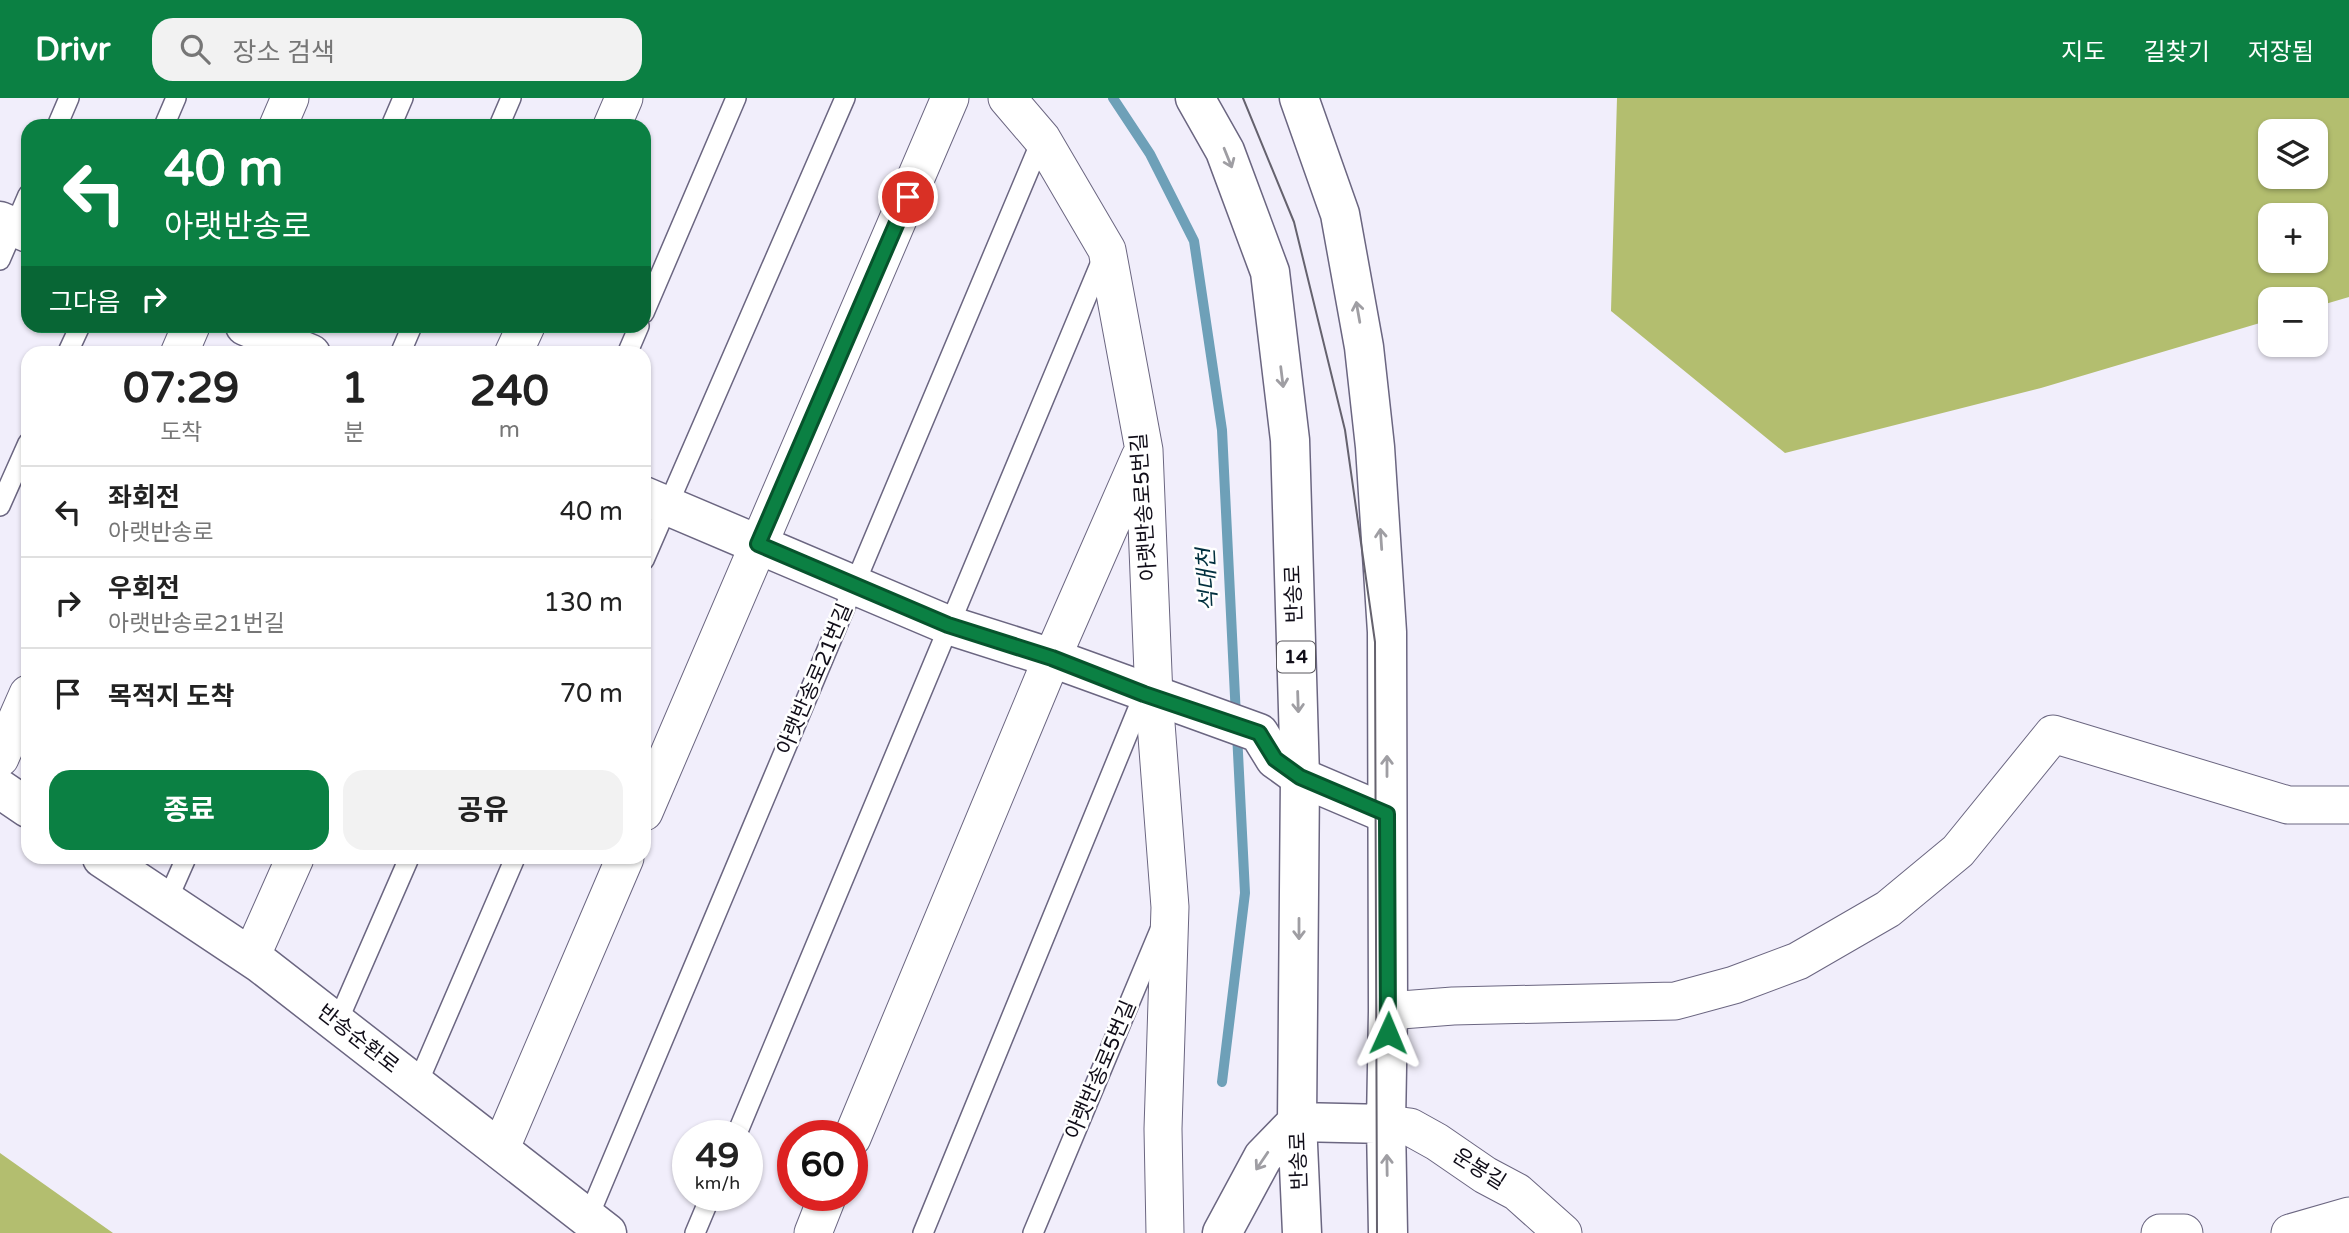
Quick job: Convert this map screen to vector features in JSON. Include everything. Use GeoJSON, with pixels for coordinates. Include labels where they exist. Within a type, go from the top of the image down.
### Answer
{"type":"FeatureCollection","features":[{"type":"Feature","properties":{"kind":"main road","name":"반송로"},"geometry":{"type":"LineString","coordinates":[[1195,98],[1225,150],[1270,272],[1290,440],[1300,777],[1297,1122],[1302,1233]]}},
{"type":"Feature","properties":{"kind":"main road"},"geometry":{"type":"LineString","coordinates":[[1299,98],[1340,214],[1364,347],[1375,447],[1387,632],[1388,1233]]}},
{"type":"Feature","properties":{"kind":"main road"},"geometry":{"type":"LineString","coordinates":[[266,333],[302,345]]}},
{"type":"Feature","properties":{"kind":"main road"},"geometry":{"type":"LineString","coordinates":[[656,501],[948,625],[1052,658],[1259,733],[1275,759],[1300,777],[1387,814]]}},
{"type":"Feature","properties":{"kind":"main road"},"geometry":{"type":"LineString","coordinates":[[0,789],[21,803]]}},
{"type":"Feature","properties":{"kind":"main road","name":"반송순환로"},"geometry":{"type":"LineString","coordinates":[[111,864],[251,957],[597,1226]]}},
{"type":"Feature","properties":{"kind":"main road"},"geometry":{"type":"LineString","coordinates":[[1222,1233],[1263,1157],[1297,1122],[1386,1124]]}},
{"type":"Feature","properties":{"kind":"street"},"geometry":{"type":"LineString","coordinates":[[281,119],[290,98]]}},
{"type":"Feature","properties":{"kind":"street"},"geometry":{"type":"LineString","coordinates":[[614,119],[624,98]]}},
{"type":"Feature","properties":{"kind":"street"},"geometry":{"type":"LineString","coordinates":[[651,796],[950,98]]}},
{"type":"Feature","properties":{"kind":"street","name":"아랫반송로5번길"},"geometry":{"type":"LineString","coordinates":[[1007,98],[1042,139],[1107,250],[1143,450],[1155,697],[1170,907],[1164,1129],[1165,1233]]}},
{"type":"Feature","properties":{"kind":"street"},"geometry":{"type":"LineString","coordinates":[[860,1120],[1052,658],[1143,450]]}},
{"type":"Feature","properties":{"kind":"street"},"geometry":{"type":"LineString","coordinates":[[0,758],[21,710]]}},
{"type":"Feature","properties":{"kind":"street"},"geometry":{"type":"LineString","coordinates":[[1388,1011],[1453,1006],[1675,1001],[1734,985],[1798,961],[1888,909],[1958,851],[2053,734],[2288,805],[2349,805]]}},
{"type":"Feature","properties":{"kind":"street"},"geometry":{"type":"LineString","coordinates":[[251,957],[292,864]]}},
{"type":"Feature","properties":{"kind":"street"},"geometry":{"type":"LineString","coordinates":[[500,1150],[622,864]]}},
{"type":"Feature","properties":{"kind":"street","name":"운봉길"},"geometry":{"type":"LineString","coordinates":[[1386,1124],[1410,1127],[1437,1142],[1485,1175],[1517,1192],[1563,1233]]}},
{"type":"Feature","properties":{"kind":"street"},"geometry":{"type":"LineString","coordinates":[[813,1233],[822,1211]]}},
{"type":"Feature","properties":{"kind":"street"},"geometry":{"type":"LineString","coordinates":[[2290,1233],[2349,1216]]}},
{"type":"Feature","properties":{"kind":"street"},"geometry":{"type":"LineString","coordinates":[[2160,1233],[2184,1233]]}},
{"type":"Feature","properties":{"kind":"lane"},"geometry":{"type":"LineString","coordinates":[[60,119],[69,98]]}},
{"type":"Feature","properties":{"kind":"lane"},"geometry":{"type":"LineString","coordinates":[[167,119],[176,98]]}},
{"type":"Feature","properties":{"kind":"lane"},"geometry":{"type":"LineString","coordinates":[[394,119],[403,98]]}},
{"type":"Feature","properties":{"kind":"lane"},"geometry":{"type":"LineString","coordinates":[[502,119],[512,98]]}},
{"type":"Feature","properties":{"kind":"lane"},"geometry":{"type":"LineString","coordinates":[[651,297],[736,98]]}},
{"type":"Feature","properties":{"kind":"lane"},"geometry":{"type":"LineString","coordinates":[[651,526],[656,501],[845,98]]}},
{"type":"Feature","properties":{"kind":"lane","name":"아랫반송로21번길"},"geometry":{"type":"LineString","coordinates":[[597,1226],[854,585],[1042,139]]}},
{"type":"Feature","properties":{"kind":"lane"},"geometry":{"type":"LineString","coordinates":[[743,1120],[1107,250]]}},
{"type":"Feature","properties":{"kind":"lane"},"geometry":{"type":"LineString","coordinates":[[0,506],[21,459]]}},
{"type":"Feature","properties":{"kind":"lane"},"geometry":{"type":"LineString","coordinates":[[923,1233],[1155,697]]}},
{"type":"Feature","properties":{"kind":"lane"},"geometry":{"type":"LineString","coordinates":[[167,901],[183,864]]}},
{"type":"Feature","properties":{"kind":"lane"},"geometry":{"type":"LineString","coordinates":[[337,1023],[406,864]]}},
{"type":"Feature","properties":{"kind":"lane"},"geometry":{"type":"LineString","coordinates":[[417,1085],[513,864]]}},
{"type":"Feature","properties":{"kind":"lane","name":"아랫반송로5번길"},"geometry":{"type":"LineString","coordinates":[[1033,1233],[1170,907]]}},
{"type":"Feature","properties":{"kind":"lane"},"geometry":{"type":"LineString","coordinates":[[695,1233],[704,1211]]}},
{"type":"Feature","properties":{"kind":"green space"},"geometry":{"type":"Polygon","coordinates":[[[1617,98],[2349,98],[2349,297],[2328,303],[2328,287],[2258,287],[2258,324],[2041,388],[1785,453],[1611,311],[1617,98]]]}},
{"type":"Feature","properties":{"kind":"green space"},"geometry":{"type":"Polygon","coordinates":[[[0,1153],[113,1233],[0,1233],[0,1153]]]}},
{"type":"Feature","properties":{"kind":"waterway","name":"석대천"},"geometry":{"type":"LineString","coordinates":[[1113,98],[1150,154],[1194,241],[1222,430],[1236,717]]}},
{"type":"Feature","properties":{"kind":"waterway","name":"석대천"},"geometry":{"type":"LineString","coordinates":[[1222,1082],[1245,893],[1237,733]]}},
{"type":"Feature","properties":{"kind":"tram line"},"geometry":{"type":"LineString","coordinates":[[1243,98],[1294,222],[1345,430],[1375,642],[1377,1233]]}},
{"type":"Feature","properties":{"kind":"route"},"geometry":{"type":"LineString","coordinates":[[908,197],[758,544],[948,625],[1052,658],[1144,694],[1259,733],[1275,759],[1300,777],[1387,814],[1388,1033]]}}]}
